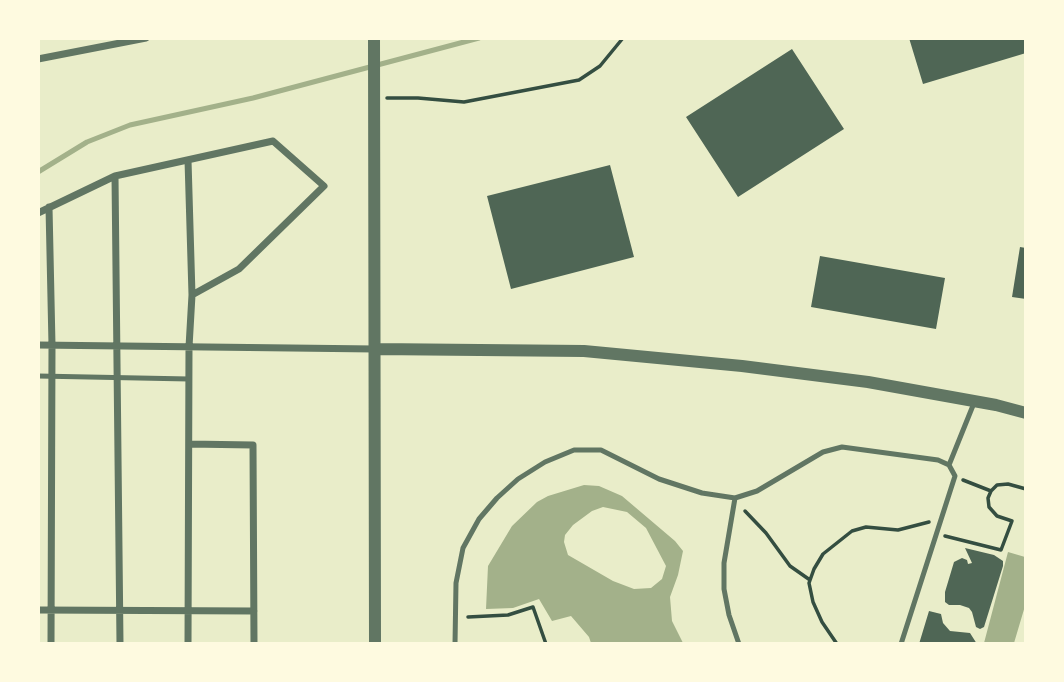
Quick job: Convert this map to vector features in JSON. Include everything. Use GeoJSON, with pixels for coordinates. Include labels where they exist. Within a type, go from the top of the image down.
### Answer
{"type":"FeatureCollection","features":[{"type":"Feature","properties":{"kind":"street"},"geometry":{"type":"LineString","coordinates":[[38,59],[146,38]]}},
{"type":"Feature","properties":{"kind":"street"},"geometry":{"type":"LineString","coordinates":[[374,40],[375,643]]}},
{"type":"Feature","properties":{"kind":"street"},"geometry":{"type":"LineString","coordinates":[[38,213],[115,176],[273,141],[324,186],[239,269],[192,295]]}},
{"type":"Feature","properties":{"kind":"street"},"geometry":{"type":"LineString","coordinates":[[188,160],[192,295],[188,379],[188,643]]}},
{"type":"Feature","properties":{"kind":"street"},"geometry":{"type":"LineString","coordinates":[[115,176],[120,643]]}},
{"type":"Feature","properties":{"kind":"street"},"geometry":{"type":"LineString","coordinates":[[48,207],[52,345],[51,643]]}},
{"type":"Feature","properties":{"kind":"street"},"geometry":{"type":"LineString","coordinates":[[38,345],[584,351],[843,379],[975,401],[1026,413]]}},
{"type":"Feature","properties":{"kind":"street"},"geometry":{"type":"LineString","coordinates":[[189,444],[253,445],[254,643]]}},
{"type":"Feature","properties":{"kind":"street"},"geometry":{"type":"LineString","coordinates":[[38,610],[254,611]]}},
{"type":"Feature","properties":{"kind":"lane"},"geometry":{"type":"LineString","coordinates":[[38,376],[188,379]]}},
{"type":"Feature","properties":{"kind":"lane"},"geometry":{"type":"LineString","coordinates":[[950,465],[975,401]]}},
{"type":"Feature","properties":{"kind":"lane"},"geometry":{"type":"LineString","coordinates":[[455,643],[456,583],[463,548],[479,519],[518,479],[545,462],[574,450],[601,450],[669,482],[702,494],[735,498],[757,491],[823,452],[842,447],[938,460],[950,465],[955,476],[901,643]]}},
{"type":"Feature","properties":{"kind":"lane"},"geometry":{"type":"LineString","coordinates":[[735,498],[724,564],[724,589],[729,615],[739,643]]}},
{"type":"Feature","properties":{"kind":"path"},"geometry":{"type":"LineString","coordinates":[[374,98],[418,97],[464,102],[579,80],[600,66],[623,38]]}},
{"type":"Feature","properties":{"kind":"path"},"geometry":{"type":"LineString","coordinates":[[955,476],[991,491]]}},
{"type":"Feature","properties":{"kind":"path"},"geometry":{"type":"LineString","coordinates":[[936,534],[1001,550],[1012,521],[997,516],[989,507],[988,498],[997,485],[1008,484],[1026,489]]}},
{"type":"Feature","properties":{"kind":"path"},"geometry":{"type":"LineString","coordinates":[[735,498],[790,566],[810,580]]}},
{"type":"Feature","properties":{"kind":"path"},"geometry":{"type":"LineString","coordinates":[[837,643],[822,622],[813,601],[810,580],[823,554],[852,531],[866,527],[898,530],[941,519]]}},
{"type":"Feature","properties":{"kind":"path"},"geometry":{"type":"LineString","coordinates":[[455,618],[508,615],[533,607],[546,643]]}},
{"type":"Feature","properties":{"kind":"shaded area"},"geometry":{"type":"Polygon","coordinates":[[[584,485],[599,486],[622,496],[675,541],[683,551],[670,597],[672,621],[683,643],[591,643],[571,616],[552,621],[539,599],[513,608],[486,609],[488,566],[512,526],[537,502],[584,485]],[[603,507],[592,511],[573,525],[565,535],[568,555],[613,581],[634,589],[651,588],[662,579],[666,566],[646,528],[627,512],[603,507]]]}},
{"type":"Feature","properties":{"kind":"shaded area"},"geometry":{"type":"Polygon","coordinates":[[[1008,552],[1025,557],[1025,606],[1014,643],[984,643],[1008,552]]]}},
{"type":"Feature","properties":{"kind":"building"},"geometry":{"type":"Polygon","coordinates":[[[909,38],[1026,38],[1026,53],[923,84],[909,38]]]}},
{"type":"Feature","properties":{"kind":"building"},"geometry":{"type":"Polygon","coordinates":[[[792,49],[844,129],[738,197],[686,117],[792,49]]]}},
{"type":"Feature","properties":{"kind":"building"},"geometry":{"type":"Polygon","coordinates":[[[610,165],[634,257],[511,289],[487,196],[610,165]]]}},
{"type":"Feature","properties":{"kind":"building"},"geometry":{"type":"Polygon","coordinates":[[[1020,247],[1026,248],[1026,299],[1012,297],[1020,247]]]}},
{"type":"Feature","properties":{"kind":"building"},"geometry":{"type":"Polygon","coordinates":[[[820,256],[945,278],[936,329],[811,307],[820,256]]]}},
{"type":"Feature","properties":{"kind":"building"},"geometry":{"type":"Polygon","coordinates":[[[965,548],[994,555],[1003,561],[984,627],[980,629],[976,627],[969,608],[945,602],[945,592],[954,562],[962,558],[967,560],[968,564],[972,563],[965,548]]]}},
{"type":"Feature","properties":{"kind":"building"},"geometry":{"type":"Polygon","coordinates":[[[929,611],[941,614],[943,623],[950,631],[970,633],[977,644],[919,644],[929,611]]]}},
{"type":"Feature","properties":{"kind":"waterway"},"geometry":{"type":"LineString","coordinates":[[38,172],[87,142],[130,125],[253,98],[479,38]]}}]}
